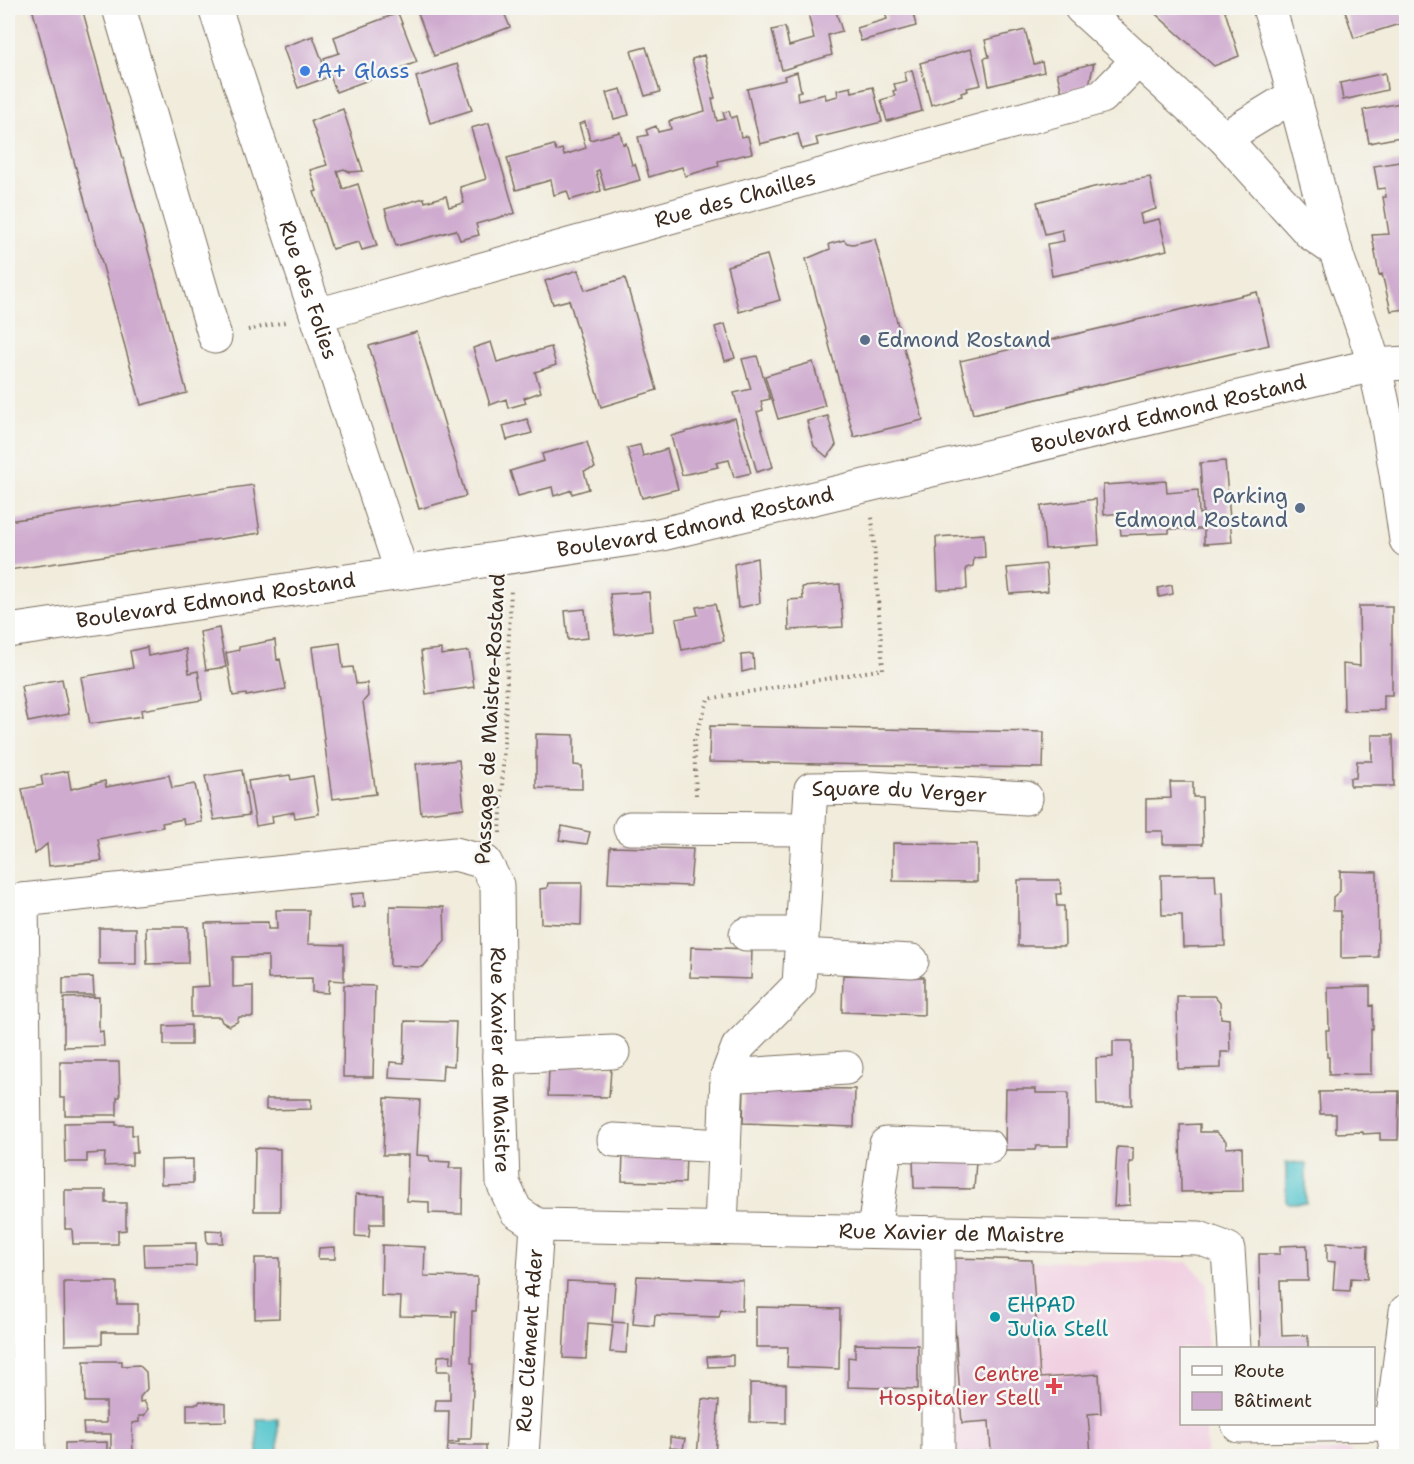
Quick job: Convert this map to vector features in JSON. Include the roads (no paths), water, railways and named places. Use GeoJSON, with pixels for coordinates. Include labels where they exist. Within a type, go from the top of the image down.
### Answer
{"type":"FeatureCollection","features":[{"type":"Feature","properties":{"kind":"street"},"geometry":{"type":"LineString","coordinates":[[119,8],[215,337]]}},
{"type":"Feature","properties":{"kind":"street","name":"Rue des Folies"},"geometry":{"type":"LineString","coordinates":[[215,8],[402,573]]}},
{"type":"Feature","properties":{"kind":"street"},"geometry":{"type":"LineString","coordinates":[[1081,8],[1224,138],[1310,233],[1336,251]]}},
{"type":"Feature","properties":{"kind":"street"},"geometry":{"type":"LineString","coordinates":[[1269,8],[1285,58],[1293,96],[1336,251],[1374,365],[1407,540]]}},
{"type":"Feature","properties":{"kind":"street","name":"Rue des Chailles"},"geometry":{"type":"LineString","coordinates":[[317,315],[1102,98],[1138,59]]}},
{"type":"Feature","properties":{"kind":"street"},"geometry":{"type":"LineString","coordinates":[[1224,138],[1293,96]]}},
{"type":"Feature","properties":{"kind":"street","name":"Boulevard Edmond Rostand"},"geometry":{"type":"LineString","coordinates":[[8,631],[658,535],[1374,365],[1407,363]]}},
{"type":"Feature","properties":{"kind":"street","name":"Square du Verger"},"geometry":{"type":"LineString","coordinates":[[721,1228],[727,1076],[738,1047],[799,985],[812,789],[871,788],[1026,798]]}},
{"type":"Feature","properties":{"kind":"street","name":"Square du Verger"},"geometry":{"type":"LineString","coordinates":[[630,828],[809,828]]}},
{"type":"Feature","properties":{"kind":"street","name":"Rue Xavier de Maistre"},"geometry":{"type":"LineString","coordinates":[[15,902],[455,854],[485,862],[497,885],[503,1183],[516,1211],[537,1225],[1199,1238],[1228,1249],[1234,1347]]}},
{"type":"Feature","properties":{"kind":"street"},"geometry":{"type":"LineString","coordinates":[[15,902],[29,1456]]}},
{"type":"Feature","properties":{"kind":"street"},"geometry":{"type":"LineString","coordinates":[[746,934],[802,945],[912,961]]}},
{"type":"Feature","properties":{"kind":"street"},"geometry":{"type":"LineString","coordinates":[[499,1057],[613,1052]]}},
{"type":"Feature","properties":{"kind":"street"},"geometry":{"type":"LineString","coordinates":[[727,1076],[846,1068]]}},
{"type":"Feature","properties":{"kind":"street"},"geometry":{"type":"LineString","coordinates":[[614,1140],[724,1146]]}},
{"type":"Feature","properties":{"kind":"street"},"geometry":{"type":"LineString","coordinates":[[874,1231],[886,1144],[988,1147]]}},
{"type":"Feature","properties":{"kind":"street","name":"Rue Clément Ader"},"geometry":{"type":"LineString","coordinates":[[522,1456],[537,1225]]}},
{"type":"Feature","properties":{"kind":"street"},"geometry":{"type":"LineString","coordinates":[[938,1232],[938,1456]]}},
{"type":"Feature","properties":{"kind":"street"},"geometry":{"type":"LineString","coordinates":[[1397,1456],[1392,1424],[1407,1311]]}},
{"type":"Feature","properties":{"kind":"street"},"geometry":{"type":"LineString","coordinates":[[1375,1424],[1392,1424]]}},
{"type":"Feature","properties":{"kind":"street"},"geometry":{"type":"LineString","coordinates":[[1238,1425],[1316,1425]]}},
{"type":"Feature","properties":{"kind":"water"},"geometry":{"type":"Polygon","coordinates":[[[1286,1163],[1306,1163],[1306,1203],[1286,1201],[1286,1163]]]}},
{"type":"Feature","properties":{"kind":"water"},"geometry":{"type":"Polygon","coordinates":[[[257,1419],[278,1419],[278,1456],[258,1456],[257,1419]]]}},
{"type":"Feature","properties":{"kind":"place","name":"A+ Glass"},"geometry":{"type":"Point","coordinates":[305,71]}},
{"type":"Feature","properties":{"kind":"place","name":"Edmond Rostand"},"geometry":{"type":"Point","coordinates":[865,340]}},
{"type":"Feature","properties":{"kind":"place","name":"Parking Edmond Rostand"},"geometry":{"type":"Point","coordinates":[1300,508]}},
{"type":"Feature","properties":{"kind":"place","name":"EHPAD Julia Stell"},"geometry":{"type":"Point","coordinates":[995,1317]}},
{"type":"Feature","properties":{"kind":"place","name":"Centre Hospitalier Stell"},"geometry":{"type":"Point","coordinates":[1054,1386]}}]}
